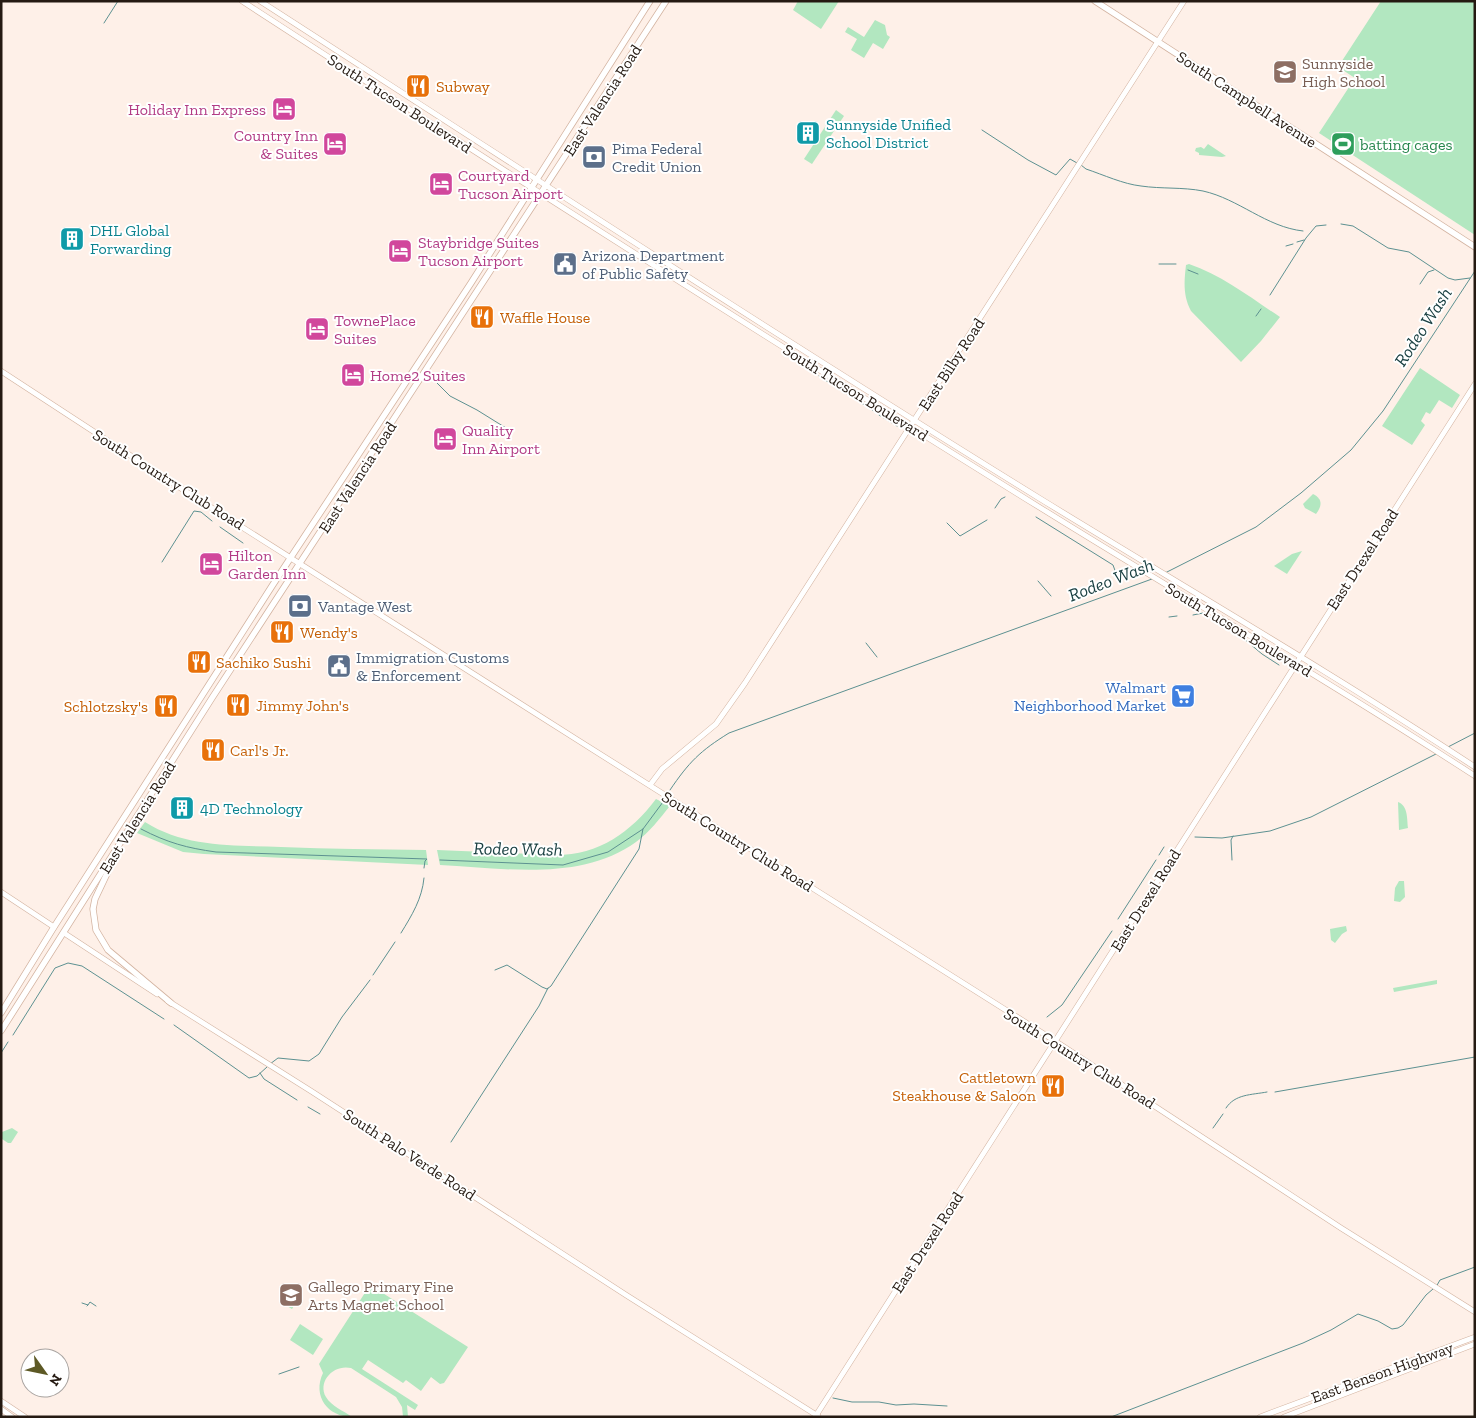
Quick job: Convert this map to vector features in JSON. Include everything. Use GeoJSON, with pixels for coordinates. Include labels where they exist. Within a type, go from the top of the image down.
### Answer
{"type":"FeatureCollection","features":[{"type":"Feature","properties":{"kind":"main road","name":"South Tucson Boulevard"},"geometry":{"type":"LineString","coordinates":[[242,1],[541,194],[1159,581],[1296,663],[1475,776]]}},
{"type":"Feature","properties":{"kind":"main road","name":"South Tucson Boulevard"},"geometry":{"type":"LineString","coordinates":[[260,1],[658,259],[1160,572],[1300,656],[1475,767]]}},
{"type":"Feature","properties":{"kind":"main road","name":"East Valencia Road"},"geometry":{"type":"LineString","coordinates":[[1,1013],[54,926],[291,557],[471,283],[650,1]]}},
{"type":"Feature","properties":{"kind":"main road","name":"East Valencia Road"},"geometry":{"type":"LineString","coordinates":[[1,1030],[300,563],[666,1]]}},
{"type":"Feature","properties":{"kind":"main road","name":"South Campbell Avenue"},"geometry":{"type":"LineString","coordinates":[[1095,1],[1475,247]]}},
{"type":"Feature","properties":{"kind":"main road","name":"East Bilby Road"},"geometry":{"type":"LineString","coordinates":[[650,785],[662,769],[716,724],[745,683],[1184,1]]}},
{"type":"Feature","properties":{"kind":"main road"},"geometry":{"type":"LineString","coordinates":[[592,94],[602,100]]}},
{"type":"Feature","properties":{"kind":"main road"},"geometry":{"type":"LineString","coordinates":[[471,283],[479,289]]}},
{"type":"Feature","properties":{"kind":"main road","name":"South Country Club Road"},"geometry":{"type":"LineString","coordinates":[[1,371],[300,563],[1055,1041],[1334,1224],[1475,1312]]}},
{"type":"Feature","properties":{"kind":"main road"},"geometry":{"type":"LineString","coordinates":[[405,383],[414,389]]}},
{"type":"Feature","properties":{"kind":"main road","name":"East Drexel Road"},"geometry":{"type":"LineString","coordinates":[[817,1416],[1475,384]]}},
{"type":"Feature","properties":{"kind":"main road"},"geometry":{"type":"LineString","coordinates":[[352,464],[361,470]]}},
{"type":"Feature","properties":{"kind":"main road"},"geometry":{"type":"LineString","coordinates":[[174,741],[182,746]]}},
{"type":"Feature","properties":{"kind":"main road"},"geometry":{"type":"LineString","coordinates":[[124,838],[97,893],[93,909],[96,930],[108,950],[172,1003]]}},
{"type":"Feature","properties":{"kind":"main road","name":"South Palo Verde Road"},"geometry":{"type":"LineString","coordinates":[[1,892],[817,1416]]}},
{"type":"Feature","properties":{"kind":"main road","name":"East Benson Highway"},"geometry":{"type":"LineString","coordinates":[[1260,1417],[1475,1337]]}},
{"type":"Feature","properties":{"kind":"main road","name":"East Benson Highway"},"geometry":{"type":"LineString","coordinates":[[1284,1417],[1475,1344]]}},
{"type":"Feature","properties":{"kind":"main road"},"geometry":{"type":"LineString","coordinates":[[1,1401],[25,1417]]}},
{"type":"Feature","properties":{"kind":"main road"},"geometry":{"type":"LineString","coordinates":[[1,1409],[12,1417]]}},
{"type":"Feature","properties":{"kind":"green space"},"geometry":{"type":"Polygon","coordinates":[[[798,1],[839,1],[821,29],[793,10],[798,1]]]}},
{"type":"Feature","properties":{"kind":"green space"},"geometry":{"type":"Polygon","coordinates":[[[1381,1],[1475,1],[1475,235],[1319,133],[1355,78],[1338,67],[1381,1]]]}},
{"type":"Feature","properties":{"kind":"green space"},"geometry":{"type":"Polygon","coordinates":[[[875,20],[885,25],[887,35],[890,37],[883,49],[873,43],[864,58],[851,50],[857,39],[845,32],[848,27],[864,37],[875,20]]]}},
{"type":"Feature","properties":{"kind":"green space"},"geometry":{"type":"Polygon","coordinates":[[[836,110],[844,116],[812,164],[804,159],[836,110]]]}},
{"type":"Feature","properties":{"kind":"green space"},"geometry":{"type":"Polygon","coordinates":[[[1208,144],[1226,156],[1199,155],[1195,151],[1196,148],[1201,147],[1204,149],[1208,144]]]}},
{"type":"Feature","properties":{"kind":"green space"},"geometry":{"type":"Polygon","coordinates":[[[1189,264],[1213,274],[1280,317],[1241,362],[1191,311],[1185,289],[1186,265],[1189,264]]]}},
{"type":"Feature","properties":{"kind":"green space"},"geometry":{"type":"Polygon","coordinates":[[[1420,368],[1460,395],[1452,408],[1439,400],[1430,414],[1426,412],[1421,421],[1425,425],[1412,445],[1382,426],[1420,368]]]}},
{"type":"Feature","properties":{"kind":"green space"},"geometry":{"type":"Polygon","coordinates":[[[1313,494],[1320,500],[1316,514],[1305,508],[1303,504],[1313,494]]]}},
{"type":"Feature","properties":{"kind":"green space"},"geometry":{"type":"Polygon","coordinates":[[[1302,551],[1287,574],[1274,566],[1292,554],[1302,551]]]}},
{"type":"Feature","properties":{"kind":"green space"},"geometry":{"type":"Polygon","coordinates":[[[656,799],[670,806],[645,834],[636,842],[614,855],[591,863],[541,870],[440,865],[437,850],[556,855],[586,851],[600,846],[625,831],[636,822],[656,799]]]}},
{"type":"Feature","properties":{"kind":"green space"},"geometry":{"type":"Polygon","coordinates":[[[1398,802],[1404,806],[1408,828],[1399,830],[1398,802]]]}},
{"type":"Feature","properties":{"kind":"green space"},"geometry":{"type":"Polygon","coordinates":[[[145,822],[177,837],[211,844],[299,848],[426,850],[428,865],[183,852],[137,833],[145,822]]]}},
{"type":"Feature","properties":{"kind":"green space"},"geometry":{"type":"Polygon","coordinates":[[[1399,881],[1404,881],[1405,897],[1400,902],[1394,901],[1395,888],[1399,881]]]}},
{"type":"Feature","properties":{"kind":"green space"},"geometry":{"type":"Polygon","coordinates":[[[1346,926],[1347,931],[1335,943],[1331,940],[1330,929],[1346,926]]]}},
{"type":"Feature","properties":{"kind":"green space"},"geometry":{"type":"Polygon","coordinates":[[[1437,980],[1437,984],[1394,992],[1393,988],[1437,980]]]}},
{"type":"Feature","properties":{"kind":"green space"},"geometry":{"type":"Polygon","coordinates":[[[12,1128],[18,1132],[11,1143],[8,1143],[2,1139],[2,1132],[12,1128]]]}},
{"type":"Feature","properties":{"kind":"green space"},"geometry":{"type":"Polygon","coordinates":[[[370,1285],[468,1347],[444,1383],[440,1384],[431,1377],[421,1391],[406,1380],[403,1383],[368,1360],[362,1369],[418,1405],[415,1410],[407,1405],[408,1417],[403,1417],[402,1407],[396,1397],[351,1368],[345,1367],[333,1371],[325,1380],[324,1391],[331,1403],[352,1417],[343,1416],[329,1409],[321,1397],[320,1381],[323,1373],[319,1364],[370,1285]]]}},
{"type":"Feature","properties":{"kind":"green space"},"geometry":{"type":"Polygon","coordinates":[[[290,1286],[302,1294],[292,1309],[280,1302],[290,1286]]]}},
{"type":"Feature","properties":{"kind":"green space"},"geometry":{"type":"Polygon","coordinates":[[[300,1324],[323,1339],[313,1355],[290,1340],[300,1324]]]}},
{"type":"Feature","properties":{"kind":"waterway"},"geometry":{"type":"LineString","coordinates":[[104,23],[118,1]]}},
{"type":"Feature","properties":{"kind":"waterway"},"geometry":{"type":"LineString","coordinates":[[982,130],[1028,160],[1056,175],[1070,159],[1077,163]]}},
{"type":"Feature","properties":{"kind":"waterway"},"geometry":{"type":"LineString","coordinates":[[1081,165],[1086,169],[1134,185],[1203,191],[1229,200],[1277,224],[1303,231]]}},
{"type":"Feature","properties":{"kind":"waterway"},"geometry":{"type":"LineString","coordinates":[[1341,224],[1353,226],[1388,248],[1409,252],[1448,278],[1455,280],[1470,278]]}},
{"type":"Feature","properties":{"kind":"waterway"},"geometry":{"type":"LineString","coordinates":[[1270,295],[1306,238],[1316,226],[1326,225]]}},
{"type":"Feature","properties":{"kind":"waterway"},"geometry":{"type":"LineString","coordinates":[[1297,242],[1304,240]]}},
{"type":"Feature","properties":{"kind":"waterway"},"geometry":{"type":"LineString","coordinates":[[1286,246],[1293,244]]}},
{"type":"Feature","properties":{"kind":"waterway"},"geometry":{"type":"LineString","coordinates":[[1159,264],[1176,264]]}},
{"type":"Feature","properties":{"kind":"waterway"},"geometry":{"type":"LineString","coordinates":[[1188,270],[1198,274]]}},
{"type":"Feature","properties":{"kind":"waterway"},"geometry":{"type":"LineString","coordinates":[[1420,284],[1428,272],[1434,270]]}},
{"type":"Feature","properties":{"kind":"waterway","name":"Rodeo Wash"},"geometry":{"type":"LineString","coordinates":[[1165,573],[1256,527],[1301,493],[1351,450],[1383,411],[1475,271]]}},
{"type":"Feature","properties":{"kind":"waterway"},"geometry":{"type":"LineString","coordinates":[[1256,316],[1261,309]]}},
{"type":"Feature","properties":{"kind":"waterway"},"geometry":{"type":"LineString","coordinates":[[429,375],[450,396],[506,428]]}},
{"type":"Feature","properties":{"kind":"waterway"},"geometry":{"type":"LineString","coordinates":[[819,376],[839,389]]}},
{"type":"Feature","properties":{"kind":"waterway"},"geometry":{"type":"LineString","coordinates":[[844,392],[874,411]]}},
{"type":"Feature","properties":{"kind":"waterway"},"geometry":{"type":"LineString","coordinates":[[879,415],[897,426]]}},
{"type":"Feature","properties":{"kind":"waterway"},"geometry":{"type":"LineString","coordinates":[[995,508],[1001,499],[1005,497]]}},
{"type":"Feature","properties":{"kind":"waterway"},"geometry":{"type":"LineString","coordinates":[[162,562],[194,511],[201,512],[212,521]]}},
{"type":"Feature","properties":{"kind":"waterway"},"geometry":{"type":"LineString","coordinates":[[1036,517],[1113,565],[1117,576]]}},
{"type":"Feature","properties":{"kind":"waterway"},"geometry":{"type":"LineString","coordinates":[[947,523],[960,536],[987,520]]}},
{"type":"Feature","properties":{"kind":"waterway"},"geometry":{"type":"LineString","coordinates":[[220,527],[243,543]]}},
{"type":"Feature","properties":{"kind":"waterway","name":"Rodeo Wash"},"geometry":{"type":"LineString","coordinates":[[670,790],[696,758],[729,733],[1152,579]]}},
{"type":"Feature","properties":{"kind":"waterway"},"geometry":{"type":"LineString","coordinates":[[1038,581],[1051,596]]}},
{"type":"Feature","properties":{"kind":"waterway"},"geometry":{"type":"LineString","coordinates":[[1193,615],[1203,613],[1238,635]]}},
{"type":"Feature","properties":{"kind":"waterway"},"geometry":{"type":"LineString","coordinates":[[1169,617],[1177,616]]}},
{"type":"Feature","properties":{"kind":"waterway"},"geometry":{"type":"LineString","coordinates":[[1243,638],[1279,665]]}},
{"type":"Feature","properties":{"kind":"waterway"},"geometry":{"type":"LineString","coordinates":[[866,643],[877,657]]}},
{"type":"Feature","properties":{"kind":"waterway"},"geometry":{"type":"LineString","coordinates":[[1448,747],[1475,733]]}},
{"type":"Feature","properties":{"kind":"waterway"},"geometry":{"type":"LineString","coordinates":[[1195,837],[1222,838],[1270,831],[1311,817],[1436,754]]}},
{"type":"Feature","properties":{"kind":"waterway","name":"Rodeo Wash"},"geometry":{"type":"LineString","coordinates":[[440,860],[563,865],[608,852],[643,829],[663,802]]}},
{"type":"Feature","properties":{"kind":"waterway"},"geometry":{"type":"LineString","coordinates":[[141,829],[178,844],[216,852],[427,859],[424,868]]}},
{"type":"Feature","properties":{"kind":"waterway"},"geometry":{"type":"LineString","coordinates":[[495,970],[507,965],[542,987],[547,989],[551,986],[639,849],[643,829]]}},
{"type":"Feature","properties":{"kind":"waterway"},"geometry":{"type":"LineString","coordinates":[[1232,860],[1231,840],[1233,836]]}},
{"type":"Feature","properties":{"kind":"waterway"},"geometry":{"type":"LineString","coordinates":[[1159,855],[1164,847]]}},
{"type":"Feature","properties":{"kind":"waterway"},"geometry":{"type":"LineString","coordinates":[[1118,919],[1156,860]]}},
{"type":"Feature","properties":{"kind":"waterway","name":"Rodeo Wash"},"geometry":{"type":"LineString","coordinates":[[401,933],[419,900],[424,878]]}},
{"type":"Feature","properties":{"kind":"waterway"},"geometry":{"type":"LineString","coordinates":[[1047,1017],[1062,1005],[1112,931]]}},
{"type":"Feature","properties":{"kind":"waterway","name":"Rodeo Wash"},"geometry":{"type":"LineString","coordinates":[[373,975],[395,942]]}},
{"type":"Feature","properties":{"kind":"waterway","name":"Rodeo Wash"},"geometry":{"type":"LineString","coordinates":[[13,1035],[55,968],[68,963],[82,966],[164,1019]]}},
{"type":"Feature","properties":{"kind":"waterway","name":"Rodeo Wash"},"geometry":{"type":"LineString","coordinates":[[270,1064],[278,1058],[309,1061],[319,1054],[342,1017],[370,980]]}},
{"type":"Feature","properties":{"kind":"waterway"},"geometry":{"type":"LineString","coordinates":[[451,1142],[539,1006],[548,988]]}},
{"type":"Feature","properties":{"kind":"waterway","name":"Rodeo Wash"},"geometry":{"type":"LineString","coordinates":[[174,1025],[249,1078],[257,1076],[267,1067]]}},
{"type":"Feature","properties":{"kind":"waterway","name":"Rodeo Wash"},"geometry":{"type":"LineString","coordinates":[[1,1053],[8,1042]]}},
{"type":"Feature","properties":{"kind":"waterway"},"geometry":{"type":"LineString","coordinates":[[1275,1092],[1475,1057]]}},
{"type":"Feature","properties":{"kind":"waterway"},"geometry":{"type":"LineString","coordinates":[[260,1073],[264,1079],[297,1100]]}},
{"type":"Feature","properties":{"kind":"waterway"},"geometry":{"type":"LineString","coordinates":[[1226,1108],[1230,1103],[1239,1098],[1267,1092]]}},
{"type":"Feature","properties":{"kind":"waterway"},"geometry":{"type":"LineString","coordinates":[[308,1107],[320,1114]]}},
{"type":"Feature","properties":{"kind":"waterway"},"geometry":{"type":"LineString","coordinates":[[1213,1128],[1223,1114]]}},
{"type":"Feature","properties":{"kind":"waterway"},"geometry":{"type":"LineString","coordinates":[[1436,1287],[1440,1280],[1475,1267]]}},
{"type":"Feature","properties":{"kind":"waterway"},"geometry":{"type":"LineString","coordinates":[[1111,1417],[1303,1343],[1331,1330],[1358,1314],[1378,1321],[1392,1329],[1398,1328],[1403,1325],[1426,1295],[1433,1289]]}},
{"type":"Feature","properties":{"kind":"waterway"},"geometry":{"type":"LineString","coordinates":[[88,1305],[90,1302],[96,1306]]}},
{"type":"Feature","properties":{"kind":"waterway"},"geometry":{"type":"LineString","coordinates":[[82,1303],[87,1306]]}},
{"type":"Feature","properties":{"kind":"waterway"},"geometry":{"type":"LineString","coordinates":[[279,1374],[299,1367]]}},
{"type":"Feature","properties":{"kind":"waterway"},"geometry":{"type":"LineString","coordinates":[[833,1398],[852,1402],[947,1406]]}},
{"type":"Feature","properties":{"kind":"place","name":"Sunnyside High School"},"geometry":{"type":"Point","coordinates":[1285,72]}},
{"type":"Feature","properties":{"kind":"place","name":"Subway"},"geometry":{"type":"Point","coordinates":[418,86]}},
{"type":"Feature","properties":{"kind":"place","name":"Holiday Inn Express"},"geometry":{"type":"Point","coordinates":[284,109]}},
{"type":"Feature","properties":{"kind":"place","name":"Sunnyside Unified School District"},"geometry":{"type":"Point","coordinates":[808,133]}},
{"type":"Feature","properties":{"kind":"place","name":"Country Inn & Suites"},"geometry":{"type":"Point","coordinates":[335,144]}},
{"type":"Feature","properties":{"kind":"place","name":"batting cages"},"geometry":{"type":"Point","coordinates":[1343,144]}},
{"type":"Feature","properties":{"kind":"place","name":"Pima Federal Credit Union"},"geometry":{"type":"Point","coordinates":[594,157]}},
{"type":"Feature","properties":{"kind":"place","name":"Courtyard Tucson Airport"},"geometry":{"type":"Point","coordinates":[441,184]}},
{"type":"Feature","properties":{"kind":"place","name":"DHL Global Forwarding"},"geometry":{"type":"Point","coordinates":[72,239]}},
{"type":"Feature","properties":{"kind":"place","name":"Staybridge Suites Tucson Airport"},"geometry":{"type":"Point","coordinates":[400,251]}},
{"type":"Feature","properties":{"kind":"place","name":"Arizona Department of Public Safety"},"geometry":{"type":"Point","coordinates":[565,264]}},
{"type":"Feature","properties":{"kind":"place","name":"Waffle House"},"geometry":{"type":"Point","coordinates":[482,317]}},
{"type":"Feature","properties":{"kind":"place","name":"TownePlace Suites"},"geometry":{"type":"Point","coordinates":[317,329]}},
{"type":"Feature","properties":{"kind":"place","name":"Home2 Suites"},"geometry":{"type":"Point","coordinates":[353,375]}},
{"type":"Feature","properties":{"kind":"place","name":"Quality Inn Airport"},"geometry":{"type":"Point","coordinates":[445,439]}},
{"type":"Feature","properties":{"kind":"place","name":"Hilton Garden Inn"},"geometry":{"type":"Point","coordinates":[211,564]}},
{"type":"Feature","properties":{"kind":"place","name":"Vantage West"},"geometry":{"type":"Point","coordinates":[300,606]}},
{"type":"Feature","properties":{"kind":"place","name":"Wendy's"},"geometry":{"type":"Point","coordinates":[282,632]}},
{"type":"Feature","properties":{"kind":"place","name":"Sachiko Sushi"},"geometry":{"type":"Point","coordinates":[199,662]}},
{"type":"Feature","properties":{"kind":"place","name":"Immigration Customs & Enforcement"},"geometry":{"type":"Point","coordinates":[339,666]}},
{"type":"Feature","properties":{"kind":"place","name":"Walmart Neighborhood Market"},"geometry":{"type":"Point","coordinates":[1183,696]}},
{"type":"Feature","properties":{"kind":"place","name":"Jimmy John's"},"geometry":{"type":"Point","coordinates":[238,705]}},
{"type":"Feature","properties":{"kind":"place","name":"Schlotzsky's"},"geometry":{"type":"Point","coordinates":[166,706]}},
{"type":"Feature","properties":{"kind":"place","name":"Carl's Jr."},"geometry":{"type":"Point","coordinates":[213,750]}},
{"type":"Feature","properties":{"kind":"place","name":"4D Technology"},"geometry":{"type":"Point","coordinates":[182,808]}},
{"type":"Feature","properties":{"kind":"place","name":"Cattletown Steakhouse & Saloon"},"geometry":{"type":"Point","coordinates":[1053,1086]}},
{"type":"Feature","properties":{"kind":"place","name":"Gallego Primary Fine Arts Magnet School"},"geometry":{"type":"Point","coordinates":[291,1295]}}]}
